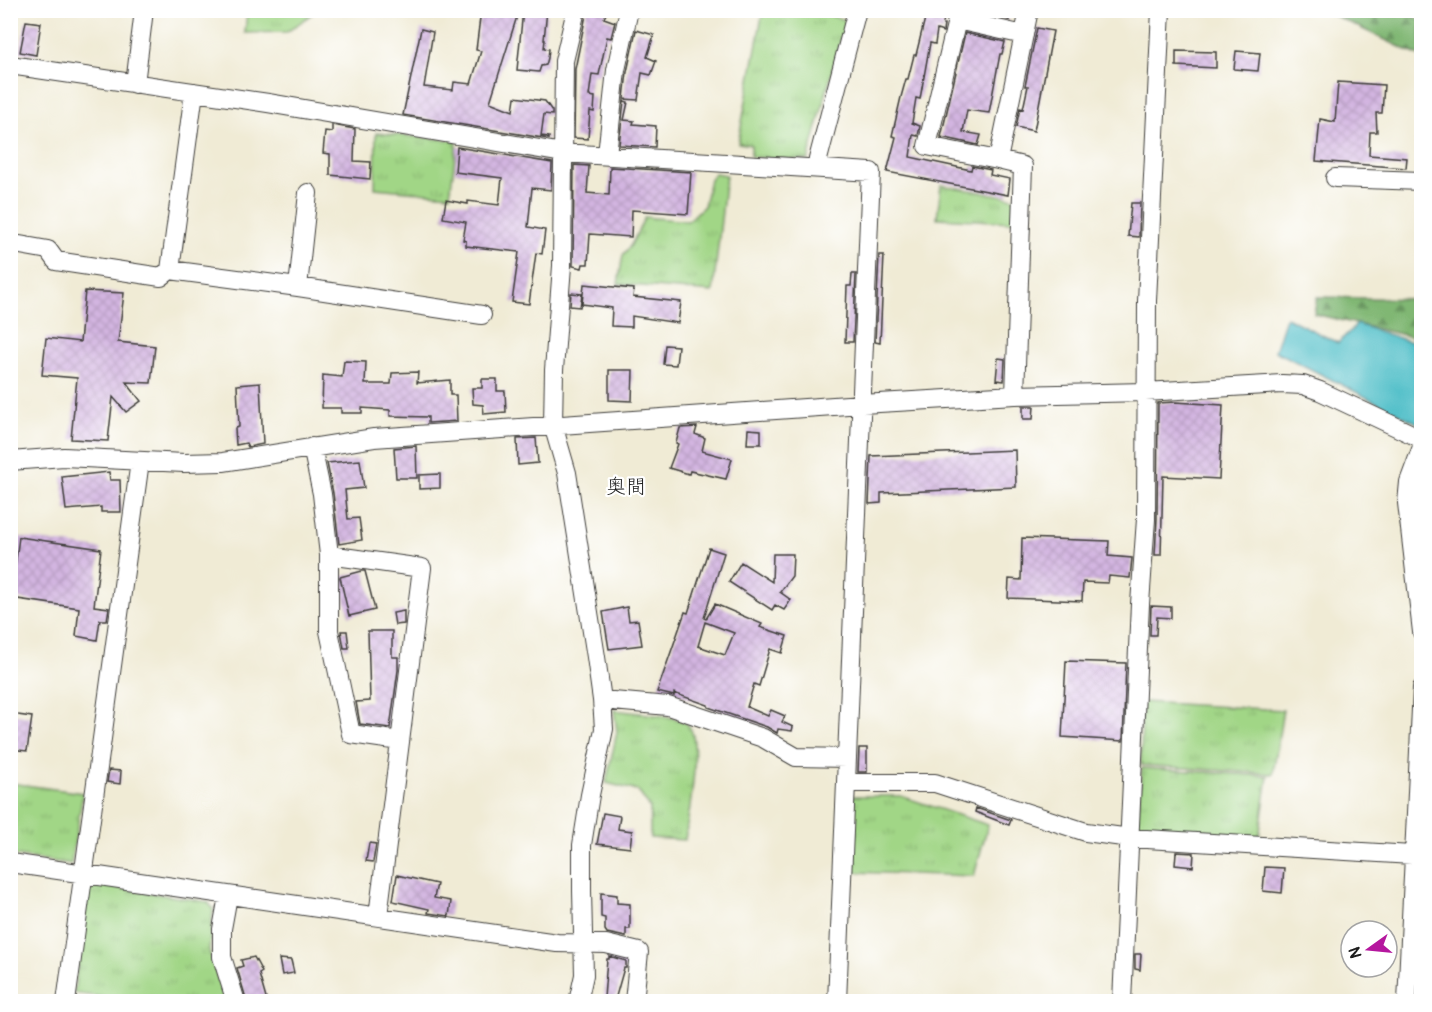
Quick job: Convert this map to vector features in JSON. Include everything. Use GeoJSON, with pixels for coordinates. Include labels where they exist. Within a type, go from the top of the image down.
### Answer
{"type":"FeatureCollection","features":[{"type":"Feature","properties":{"kind":"street"},"geometry":{"type":"LineString","coordinates":[[135,84],[144,10]]}},
{"type":"Feature","properties":{"kind":"street"},"geometry":{"type":"LineString","coordinates":[[576,10],[564,61],[562,266],[554,370],[553,425],[567,473],[602,700],[604,729],[582,845],[584,975],[578,1002]]}},
{"type":"Feature","properties":{"kind":"street"},"geometry":{"type":"LineString","coordinates":[[607,155],[616,70],[629,10]]}},
{"type":"Feature","properties":{"kind":"street"},"geometry":{"type":"LineString","coordinates":[[816,167],[857,10]]}},
{"type":"Feature","properties":{"kind":"street"},"geometry":{"type":"LineString","coordinates":[[998,160],[1029,10]]}},
{"type":"Feature","properties":{"kind":"street"},"geometry":{"type":"LineString","coordinates":[[1122,1002],[1146,519],[1148,301],[1161,10]]}},
{"type":"Feature","properties":{"kind":"street"},"geometry":{"type":"LineString","coordinates":[[1014,395],[1023,166],[927,146],[957,20],[1024,35]]}},
{"type":"Feature","properties":{"kind":"street"},"geometry":{"type":"LineString","coordinates":[[10,65],[195,92],[563,153],[871,172],[837,1002]]}},
{"type":"Feature","properties":{"kind":"street"},"geometry":{"type":"LineString","coordinates":[[20,245],[48,250],[56,261],[161,277],[170,270],[195,92]]}},
{"type":"Feature","properties":{"kind":"street"},"geometry":{"type":"LineString","coordinates":[[1335,178],[1422,181]]}},
{"type":"Feature","properties":{"kind":"street"},"geometry":{"type":"LineString","coordinates":[[298,287],[308,193]]}},
{"type":"Feature","properties":{"kind":"street"},"geometry":{"type":"LineString","coordinates":[[170,270],[482,315]]}},
{"type":"Feature","properties":{"kind":"street"},"geometry":{"type":"LineString","coordinates":[[10,461],[64,457],[184,463],[223,462],[374,438],[862,404],[1282,384],[1303,385],[1320,391],[1422,439]]}},
{"type":"Feature","properties":{"kind":"street"},"geometry":{"type":"LineString","coordinates":[[312,447],[322,494],[329,555],[329,631],[351,734],[400,741]]}},
{"type":"Feature","properties":{"kind":"street"},"geometry":{"type":"LineString","coordinates":[[1422,447],[1409,482],[1407,503],[1422,632]]}},
{"type":"Feature","properties":{"kind":"street"},"geometry":{"type":"LineString","coordinates":[[66,1002],[140,461]]}},
{"type":"Feature","properties":{"kind":"street"},"geometry":{"type":"LineString","coordinates":[[329,555],[422,568],[378,916]]}},
{"type":"Feature","properties":{"kind":"street"},"geometry":{"type":"LineString","coordinates":[[1407,1002],[1417,892],[1412,855],[1422,688]]}},
{"type":"Feature","properties":{"kind":"street"},"geometry":{"type":"LineString","coordinates":[[602,700],[668,706],[763,738],[796,757],[847,758]]}},
{"type":"Feature","properties":{"kind":"street"},"geometry":{"type":"LineString","coordinates":[[846,783],[935,783],[1086,832],[1130,838],[1412,855]]}},
{"type":"Feature","properties":{"kind":"street"},"geometry":{"type":"LineString","coordinates":[[10,863],[557,943],[606,944],[639,952],[634,1002]]}},
{"type":"Feature","properties":{"kind":"street"},"geometry":{"type":"LineString","coordinates":[[228,896],[222,929],[222,957],[236,1002]]}},
{"type":"Feature","properties":{"kind":"green space"},"geometry":{"type":"Polygon","coordinates":[[[247,10],[316,11],[287,32],[245,33],[247,10]]]}},
{"type":"Feature","properties":{"kind":"green space"},"geometry":{"type":"Polygon","coordinates":[[[763,11],[813,11],[846,20],[808,160],[751,157],[751,145],[738,143],[763,11]]]}},
{"type":"Feature","properties":{"kind":"green space"},"geometry":{"type":"Polygon","coordinates":[[[1325,11],[1401,11],[1421,20],[1421,57],[1325,11]]]}},
{"type":"Feature","properties":{"kind":"green space"},"geometry":{"type":"Polygon","coordinates":[[[376,133],[457,141],[450,195],[375,188],[376,133]]]}},
{"type":"Feature","properties":{"kind":"green space"},"geometry":{"type":"Polygon","coordinates":[[[715,173],[726,175],[713,292],[618,284],[623,255],[631,245],[645,217],[688,221],[704,206],[710,179],[715,173]]]}},
{"type":"Feature","properties":{"kind":"green space"},"geometry":{"type":"Polygon","coordinates":[[[941,185],[1015,198],[1012,222],[937,218],[941,185]]]}},
{"type":"Feature","properties":{"kind":"green space"},"geometry":{"type":"Polygon","coordinates":[[[1317,297],[1421,299],[1421,339],[1314,314],[1317,297]]]}},
{"type":"Feature","properties":{"kind":"green space"},"geometry":{"type":"Polygon","coordinates":[[[1142,702],[1283,710],[1273,774],[1141,765],[1142,702]]]}},
{"type":"Feature","properties":{"kind":"green space"},"geometry":{"type":"Polygon","coordinates":[[[614,710],[674,718],[688,725],[692,733],[694,762],[685,840],[650,838],[650,808],[638,791],[606,783],[617,732],[614,710]]]}},
{"type":"Feature","properties":{"kind":"green space"},"geometry":{"type":"Polygon","coordinates":[[[1142,768],[1268,776],[1259,838],[1141,832],[1137,827],[1142,768]]]}},
{"type":"Feature","properties":{"kind":"green space"},"geometry":{"type":"Polygon","coordinates":[[[10,783],[83,793],[71,864],[11,855],[10,783]]]}},
{"type":"Feature","properties":{"kind":"green space"},"geometry":{"type":"Polygon","coordinates":[[[852,796],[901,796],[988,825],[974,876],[851,872],[852,796]]]}},
{"type":"Feature","properties":{"kind":"green space"},"geometry":{"type":"Polygon","coordinates":[[[93,884],[208,902],[213,909],[209,950],[225,1001],[136,1002],[74,993],[88,889],[93,884]]]}},
{"type":"Feature","properties":{"kind":"water"},"geometry":{"type":"Polygon","coordinates":[[[1286,317],[1338,343],[1357,324],[1421,345],[1421,425],[1275,351],[1286,317]]]}},
{"type":"Feature","properties":{"kind":"building"},"geometry":{"type":"Polygon","coordinates":[[[481,10],[519,10],[490,102],[513,111],[515,97],[545,101],[552,115],[544,114],[541,136],[549,137],[549,139],[403,115],[421,29],[433,32],[424,87],[453,90],[454,82],[471,84],[481,51],[476,50],[481,10]]]}},
{"type":"Feature","properties":{"kind":"building"},"geometry":{"type":"Polygon","coordinates":[[[523,10],[547,10],[544,48],[549,49],[548,58],[546,65],[541,66],[539,72],[517,70],[523,10]]]}},
{"type":"Feature","properties":{"kind":"building"},"geometry":{"type":"Polygon","coordinates":[[[587,10],[608,10],[604,18],[615,22],[611,38],[607,37],[599,75],[592,74],[589,96],[595,97],[594,112],[590,111],[588,139],[574,138],[575,69],[587,10]]]}},
{"type":"Feature","properties":{"kind":"building"},"geometry":{"type":"Polygon","coordinates":[[[927,10],[945,10],[944,24],[943,32],[937,30],[935,44],[930,43],[920,99],[916,98],[912,123],[920,126],[918,136],[913,135],[910,157],[971,170],[972,166],[991,170],[990,175],[1010,179],[1008,195],[887,172],[896,137],[892,136],[901,97],[914,55],[916,55],[927,10]]]}},
{"type":"Feature","properties":{"kind":"building"},"geometry":{"type":"Polygon","coordinates":[[[998,10],[1010,10],[1009,20],[997,17],[998,10]]]}},
{"type":"Feature","properties":{"kind":"building"},"geometry":{"type":"Polygon","coordinates":[[[26,21],[41,23],[36,55],[20,52],[26,21]]]}},
{"type":"Feature","properties":{"kind":"building"},"geometry":{"type":"Polygon","coordinates":[[[1037,28],[1053,31],[1034,131],[1016,127],[1028,86],[1025,86],[1037,28]]]}},
{"type":"Feature","properties":{"kind":"building"},"geometry":{"type":"Polygon","coordinates":[[[636,30],[654,35],[647,57],[656,61],[651,75],[642,73],[638,100],[624,99],[627,72],[636,30]]]}},
{"type":"Feature","properties":{"kind":"building"},"geometry":{"type":"Polygon","coordinates":[[[965,33],[1005,42],[1002,54],[1000,54],[989,113],[967,110],[963,132],[981,135],[978,145],[941,137],[965,33]]]}},
{"type":"Feature","properties":{"kind":"building"},"geometry":{"type":"Polygon","coordinates":[[[1176,51],[1216,52],[1216,68],[1176,66],[1176,51]]]}},
{"type":"Feature","properties":{"kind":"building"},"geometry":{"type":"Polygon","coordinates":[[[1236,51],[1260,53],[1258,71],[1234,69],[1236,51]]]}},
{"type":"Feature","properties":{"kind":"building"},"geometry":{"type":"Polygon","coordinates":[[[1338,82],[1384,85],[1382,113],[1376,113],[1377,132],[1370,132],[1369,155],[1407,158],[1406,168],[1316,161],[1320,119],[1335,122],[1338,82]]]}},
{"type":"Feature","properties":{"kind":"building"},"geometry":{"type":"Polygon","coordinates":[[[624,101],[628,102],[624,120],[634,121],[633,124],[656,126],[655,147],[619,145],[624,101]]]}},
{"type":"Feature","properties":{"kind":"building"},"geometry":{"type":"Polygon","coordinates":[[[332,125],[355,129],[354,161],[371,162],[370,179],[330,175],[330,154],[323,153],[325,131],[332,132],[332,125]]]}},
{"type":"Feature","properties":{"kind":"building"},"geometry":{"type":"Polygon","coordinates":[[[457,147],[552,163],[551,190],[532,188],[528,227],[545,230],[542,254],[536,253],[529,304],[512,302],[519,252],[466,246],[466,241],[463,240],[466,222],[443,218],[446,200],[468,204],[468,201],[499,205],[502,178],[455,172],[457,147]]]}},
{"type":"Feature","properties":{"kind":"building"},"geometry":{"type":"Polygon","coordinates":[[[574,165],[589,166],[587,193],[609,195],[610,167],[691,172],[688,214],[632,210],[631,237],[590,234],[588,264],[583,264],[582,268],[573,266],[574,165]]]}},
{"type":"Feature","properties":{"kind":"building"},"geometry":{"type":"Polygon","coordinates":[[[1131,203],[1140,203],[1139,237],[1128,236],[1131,203]]]}},
{"type":"Feature","properties":{"kind":"building"},"geometry":{"type":"Polygon","coordinates":[[[879,255],[884,255],[880,343],[875,342],[879,255]]]}},
{"type":"Feature","properties":{"kind":"building"},"geometry":{"type":"Polygon","coordinates":[[[852,274],[856,274],[853,342],[845,342],[847,286],[851,286],[852,274]]]}},
{"type":"Feature","properties":{"kind":"building"},"geometry":{"type":"Polygon","coordinates":[[[584,284],[634,289],[633,297],[681,302],[678,323],[632,316],[632,327],[611,326],[612,308],[582,304],[584,284]]]}},
{"type":"Feature","properties":{"kind":"building"},"geometry":{"type":"Polygon","coordinates":[[[85,291],[124,293],[118,342],[155,346],[151,383],[126,382],[141,401],[126,412],[113,397],[108,441],[71,439],[77,378],[42,375],[46,338],[80,342],[85,291]]]}},
{"type":"Feature","properties":{"kind":"building"},"geometry":{"type":"Polygon","coordinates":[[[571,293],[582,294],[580,307],[570,306],[571,293]]]}},
{"type":"Feature","properties":{"kind":"building"},"geometry":{"type":"Polygon","coordinates":[[[665,345],[678,346],[676,365],[663,364],[665,345]]]}},
{"type":"Feature","properties":{"kind":"building"},"geometry":{"type":"Polygon","coordinates":[[[998,358],[1005,359],[1004,381],[996,380],[998,358]]]}},
{"type":"Feature","properties":{"kind":"building"},"geometry":{"type":"Polygon","coordinates":[[[344,361],[366,362],[365,384],[391,384],[392,373],[418,372],[417,383],[450,380],[450,395],[456,395],[457,421],[428,423],[428,417],[390,416],[390,410],[362,408],[362,413],[341,413],[341,408],[322,408],[323,375],[342,377],[344,361]]]}},
{"type":"Feature","properties":{"kind":"building"},"geometry":{"type":"Polygon","coordinates":[[[609,370],[633,370],[632,401],[609,400],[609,370]]]}},
{"type":"Feature","properties":{"kind":"building"},"geometry":{"type":"Polygon","coordinates":[[[482,379],[497,379],[497,391],[505,391],[506,412],[484,414],[483,405],[473,404],[472,388],[482,388],[482,379]]]}},
{"type":"Feature","properties":{"kind":"building"},"geometry":{"type":"Polygon","coordinates":[[[260,383],[263,444],[248,447],[246,443],[236,445],[235,428],[239,427],[237,385],[260,383]]]}},
{"type":"Feature","properties":{"kind":"building"},"geometry":{"type":"Polygon","coordinates":[[[1158,403],[1223,405],[1219,479],[1163,476],[1161,555],[1155,555],[1158,403]]]}},
{"type":"Feature","properties":{"kind":"building"},"geometry":{"type":"Polygon","coordinates":[[[1023,406],[1034,406],[1033,419],[1023,419],[1023,406]]]}},
{"type":"Feature","properties":{"kind":"building"},"geometry":{"type":"Polygon","coordinates":[[[697,427],[695,434],[705,438],[702,451],[732,459],[726,479],[690,471],[689,474],[669,468],[678,444],[676,443],[680,428],[697,427]]]}},
{"type":"Feature","properties":{"kind":"building"},"geometry":{"type":"Polygon","coordinates":[[[748,429],[761,430],[761,444],[747,444],[748,429]]]}},
{"type":"Feature","properties":{"kind":"building"},"geometry":{"type":"Polygon","coordinates":[[[536,438],[538,463],[518,465],[517,439],[536,438]]]}},
{"type":"Feature","properties":{"kind":"building"},"geometry":{"type":"Polygon","coordinates":[[[416,446],[417,478],[396,478],[394,448],[416,446]]]}},
{"type":"Feature","properties":{"kind":"building"},"geometry":{"type":"Polygon","coordinates":[[[1015,450],[1016,487],[881,493],[881,503],[869,504],[871,456],[1015,450]]]}},
{"type":"Feature","properties":{"kind":"building"},"geometry":{"type":"Polygon","coordinates":[[[360,460],[364,488],[345,490],[348,519],[359,518],[362,540],[339,544],[327,463],[360,460]]]}},
{"type":"Feature","properties":{"kind":"building"},"geometry":{"type":"Polygon","coordinates":[[[109,472],[110,480],[120,480],[121,512],[101,512],[101,507],[66,510],[62,477],[109,472]]]}},
{"type":"Feature","properties":{"kind":"building"},"geometry":{"type":"Polygon","coordinates":[[[440,474],[440,488],[419,489],[419,475],[440,474]]]}},
{"type":"Feature","properties":{"kind":"building"},"geometry":{"type":"Polygon","coordinates":[[[19,537],[101,549],[94,606],[109,608],[107,620],[100,620],[97,640],[76,636],[79,608],[11,598],[19,537]]]}},
{"type":"Feature","properties":{"kind":"building"},"geometry":{"type":"Polygon","coordinates":[[[1022,538],[1109,541],[1108,556],[1132,558],[1130,578],[1109,576],[1108,583],[1083,582],[1082,601],[1008,598],[1009,579],[1021,580],[1022,538]]]}},
{"type":"Feature","properties":{"kind":"building"},"geometry":{"type":"Polygon","coordinates":[[[709,548],[724,553],[704,618],[706,619],[715,604],[762,624],[760,627],[787,636],[782,653],[770,649],[759,686],[754,684],[747,707],[768,716],[771,710],[785,716],[782,722],[793,727],[792,731],[778,729],[777,733],[767,727],[674,693],[674,696],[657,692],[685,612],[688,613],[709,548]],[[705,622],[698,646],[725,655],[734,633],[705,622]]]}},
{"type":"Feature","properties":{"kind":"building"},"geometry":{"type":"Polygon","coordinates":[[[773,554],[793,554],[792,576],[780,592],[791,600],[784,610],[775,605],[772,610],[729,582],[741,562],[772,582],[773,554]]]}},
{"type":"Feature","properties":{"kind":"building"},"geometry":{"type":"Polygon","coordinates":[[[365,571],[375,610],[349,616],[340,577],[365,571]]]}},
{"type":"Feature","properties":{"kind":"building"},"geometry":{"type":"Polygon","coordinates":[[[1151,606],[1171,607],[1171,618],[1157,617],[1156,635],[1150,635],[1151,606]]]}},
{"type":"Feature","properties":{"kind":"building"},"geometry":{"type":"Polygon","coordinates":[[[627,607],[629,621],[638,620],[642,645],[609,649],[603,612],[627,607]]]}},
{"type":"Feature","properties":{"kind":"building"},"geometry":{"type":"Polygon","coordinates":[[[404,611],[404,624],[395,625],[393,613],[404,611]]]}},
{"type":"Feature","properties":{"kind":"building"},"geometry":{"type":"Polygon","coordinates":[[[341,631],[347,631],[349,648],[344,648],[341,631]]]}},
{"type":"Feature","properties":{"kind":"building"},"geometry":{"type":"Polygon","coordinates":[[[368,631],[392,631],[392,657],[398,657],[390,728],[360,724],[356,702],[370,701],[368,631]]]}},
{"type":"Feature","properties":{"kind":"building"},"geometry":{"type":"Polygon","coordinates":[[[1066,661],[1126,663],[1123,741],[1062,737],[1066,661]]]}},
{"type":"Feature","properties":{"kind":"building"},"geometry":{"type":"Polygon","coordinates":[[[10,714],[32,717],[27,751],[10,749],[10,714]]]}},
{"type":"Feature","properties":{"kind":"building"},"geometry":{"type":"Polygon","coordinates":[[[859,748],[867,748],[867,772],[858,772],[859,748]]]}},
{"type":"Feature","properties":{"kind":"building"},"geometry":{"type":"Polygon","coordinates":[[[109,770],[121,771],[120,784],[107,782],[109,770]]]}},
{"type":"Feature","properties":{"kind":"building"},"geometry":{"type":"Polygon","coordinates":[[[976,808],[1011,820],[1009,825],[975,812],[976,808]]]}},
{"type":"Feature","properties":{"kind":"building"},"geometry":{"type":"Polygon","coordinates":[[[603,813],[620,816],[618,829],[632,831],[630,848],[597,844],[603,813]]]}},
{"type":"Feature","properties":{"kind":"building"},"geometry":{"type":"Polygon","coordinates":[[[369,843],[376,844],[373,862],[366,861],[369,843]]]}},
{"type":"Feature","properties":{"kind":"building"},"geometry":{"type":"Polygon","coordinates":[[[1176,852],[1194,853],[1193,867],[1175,865],[1176,852]]]}},
{"type":"Feature","properties":{"kind":"building"},"geometry":{"type":"Polygon","coordinates":[[[1265,867],[1284,868],[1282,893],[1263,891],[1265,867]]]}},
{"type":"Feature","properties":{"kind":"building"},"geometry":{"type":"Polygon","coordinates":[[[397,875],[437,884],[434,898],[451,901],[449,916],[428,913],[429,909],[393,901],[397,875]]]}},
{"type":"Feature","properties":{"kind":"building"},"geometry":{"type":"Polygon","coordinates":[[[601,893],[617,895],[617,903],[630,904],[630,929],[626,929],[626,937],[607,933],[605,930],[605,918],[601,917],[601,893]]]}},
{"type":"Feature","properties":{"kind":"building"},"geometry":{"type":"Polygon","coordinates":[[[1135,954],[1141,954],[1140,970],[1135,969],[1135,954]]]}},
{"type":"Feature","properties":{"kind":"building"},"geometry":{"type":"Polygon","coordinates":[[[609,956],[626,961],[626,968],[624,968],[615,1000],[604,998],[609,956]]]}},
{"type":"Feature","properties":{"kind":"building"},"geometry":{"type":"Polygon","coordinates":[[[254,957],[262,972],[259,974],[267,1002],[247,1002],[237,968],[243,966],[241,960],[254,957]]]}},
{"type":"Feature","properties":{"kind":"building"},"geometry":{"type":"Polygon","coordinates":[[[279,959],[291,960],[294,973],[282,975],[279,959]]]}},
{"type":"Feature","properties":{"kind":"district","name":"奥間"},"geometry":{"type":"Point","coordinates":[626,486]}}]}
